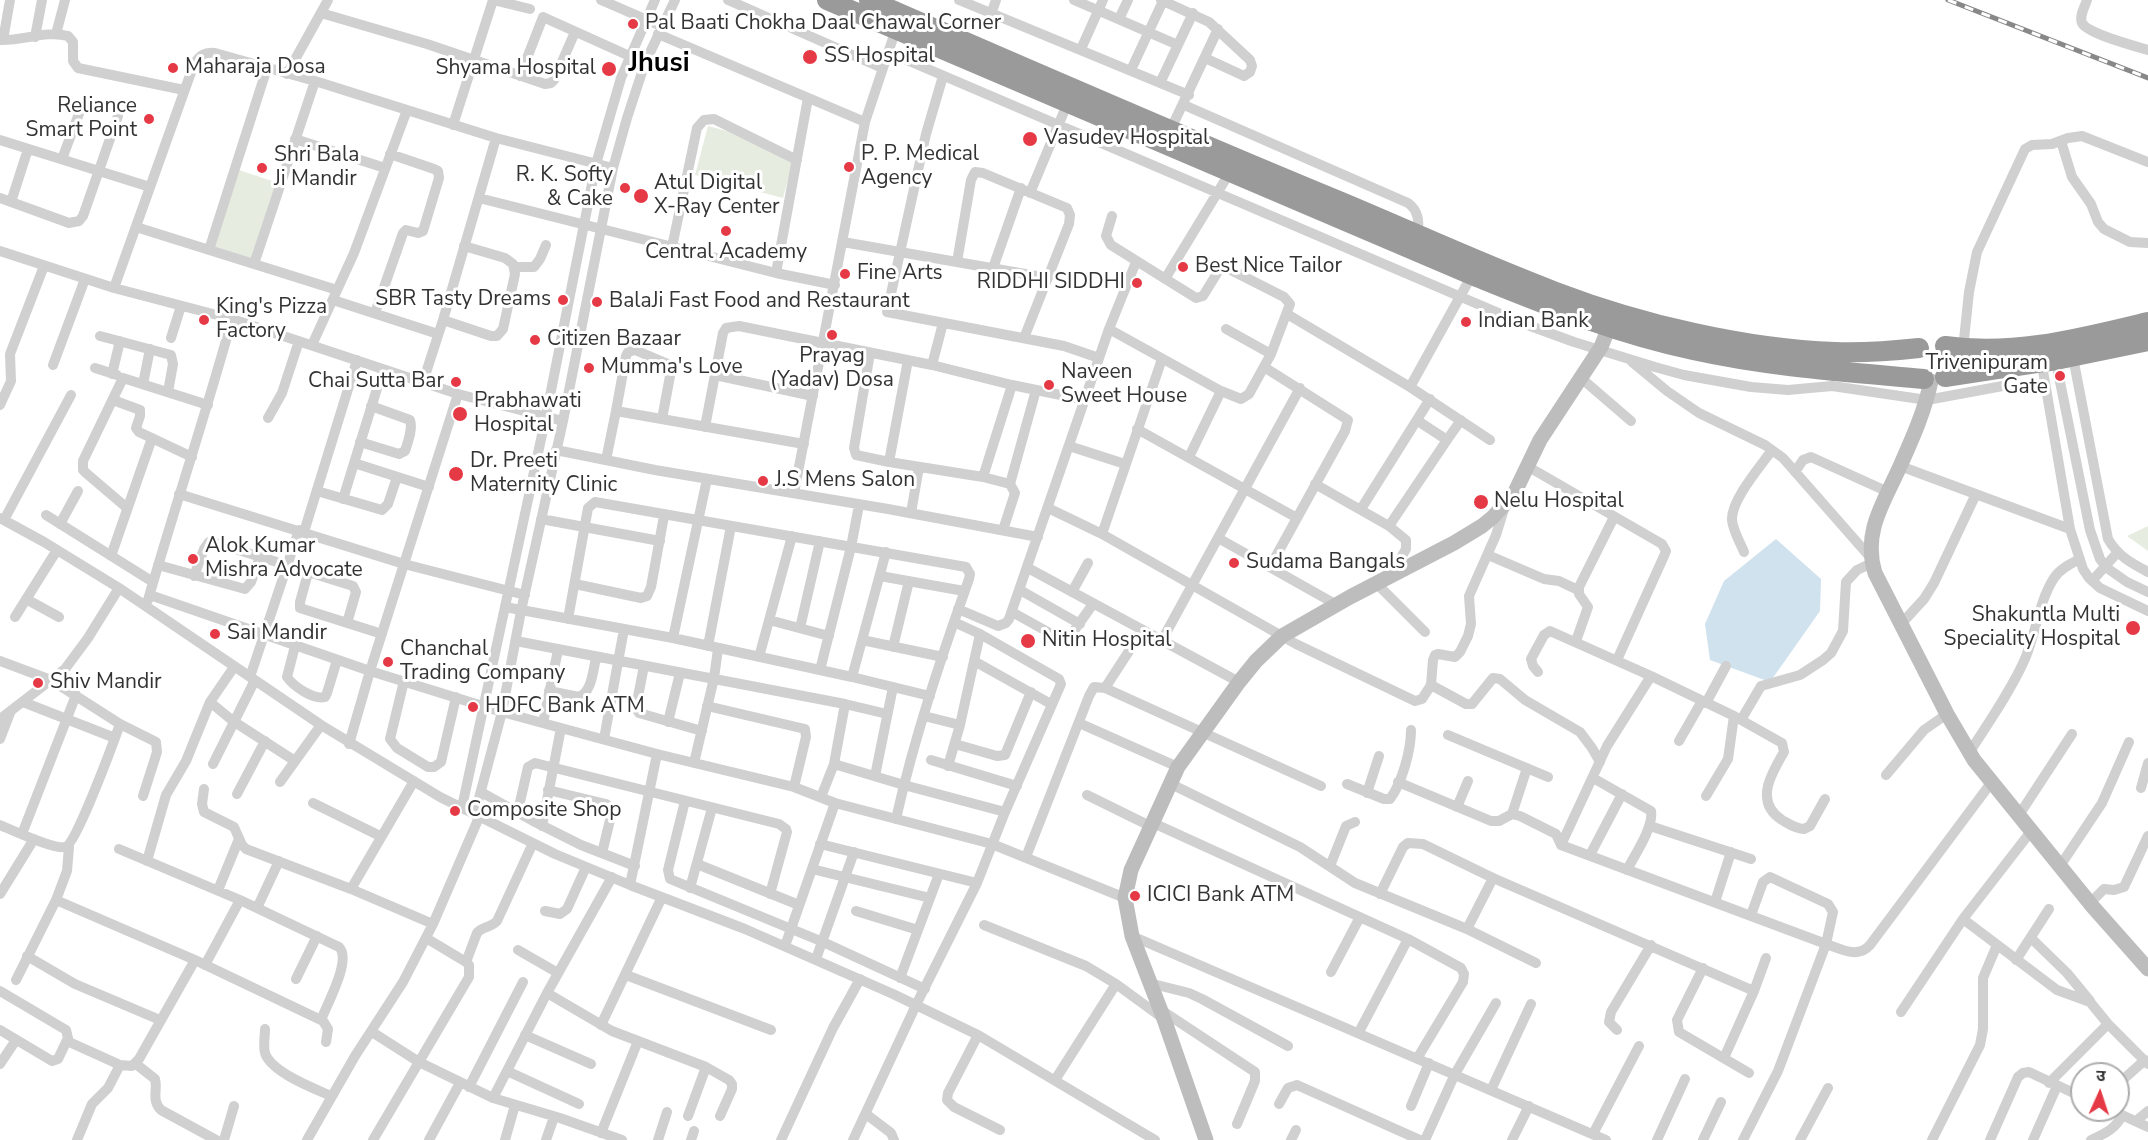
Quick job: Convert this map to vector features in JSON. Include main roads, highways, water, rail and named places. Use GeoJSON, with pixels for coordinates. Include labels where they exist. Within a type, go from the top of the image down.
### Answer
{"type":"FeatureCollection","features":[{"type":"Feature","properties":{"kind":"highway"},"geometry":{"type":"LineString","coordinates":[[827,0],[1472,275],[1576,317],[1692,350],[1740,359],[1932,384],[2055,351],[2148,322]]}},
{"type":"Feature","properties":{"kind":"highway"},"geometry":{"type":"LineString","coordinates":[[869,0],[1172,127],[1417,224],[1556,292],[1642,320],[1751,343],[1815,350],[1873,352],[1919,348],[1931,342],[1954,348],[2055,351],[2148,341]]}},
{"type":"Feature","properties":{"kind":"highway"},"geometry":{"type":"LineString","coordinates":[[1919,348],[1914,362],[1918,375],[1932,384]]}},
{"type":"Feature","properties":{"kind":"highway"},"geometry":{"type":"LineString","coordinates":[[1932,384],[1952,366],[1950,352],[1954,348]]}},
{"type":"Feature","properties":{"kind":"water"},"geometry":{"type":"Polygon","coordinates":[[[1776,539],[1821,579],[1820,611],[1770,682],[1710,660],[1705,624],[1724,581],[1776,539]]]}},
{"type":"Feature","properties":{"kind":"railway"},"geometry":{"type":"LineString","coordinates":[[1948,0],[2148,78]]}},
{"type":"Feature","properties":{"kind":"place","name":"Pal Baati Chokha Daal Chawal Corner"},"geometry":{"type":"Point","coordinates":[633,24]}},
{"type":"Feature","properties":{"kind":"place","name":"SS Hospital"},"geometry":{"type":"Point","coordinates":[810,57]}},
{"type":"Feature","properties":{"kind":"place","name":"Maharaja Dosa"},"geometry":{"type":"Point","coordinates":[173,68]}},
{"type":"Feature","properties":{"kind":"place","name":"Shyama Hospital"},"geometry":{"type":"Point","coordinates":[609,69]}},
{"type":"Feature","properties":{"kind":"place","name":"Reliance Smart Point"},"geometry":{"type":"Point","coordinates":[149,119]}},
{"type":"Feature","properties":{"kind":"place","name":"Vasudev Hospital"},"geometry":{"type":"Point","coordinates":[1030,139]}},
{"type":"Feature","properties":{"kind":"place","name":"P. P. Medical Agency"},"geometry":{"type":"Point","coordinates":[849,167]}},
{"type":"Feature","properties":{"kind":"place","name":"Shri Bala Ji Mandir"},"geometry":{"type":"Point","coordinates":[262,168]}},
{"type":"Feature","properties":{"kind":"place","name":"R. K. Softy & Cake"},"geometry":{"type":"Point","coordinates":[625,188]}},
{"type":"Feature","properties":{"kind":"place","name":"Atul Digital X-Ray Center"},"geometry":{"type":"Point","coordinates":[641,196]}},
{"type":"Feature","properties":{"kind":"place","name":"Central Academy"},"geometry":{"type":"Point","coordinates":[726,231]}},
{"type":"Feature","properties":{"kind":"place","name":"Best Nice Tailor"},"geometry":{"type":"Point","coordinates":[1183,267]}},
{"type":"Feature","properties":{"kind":"place","name":"Fine Arts"},"geometry":{"type":"Point","coordinates":[845,274]}},
{"type":"Feature","properties":{"kind":"place","name":"RIDDHI SIDDHI"},"geometry":{"type":"Point","coordinates":[1137,283]}},
{"type":"Feature","properties":{"kind":"place","name":"SBR Tasty Dreams"},"geometry":{"type":"Point","coordinates":[563,300]}},
{"type":"Feature","properties":{"kind":"place","name":"BalaJi Fast Food and Restaurant"},"geometry":{"type":"Point","coordinates":[597,302]}},
{"type":"Feature","properties":{"kind":"place","name":"King's Pizza Factory"},"geometry":{"type":"Point","coordinates":[204,320]}},
{"type":"Feature","properties":{"kind":"place","name":"Indian Bank"},"geometry":{"type":"Point","coordinates":[1466,322]}},
{"type":"Feature","properties":{"kind":"place","name":"Prayag (Yadav) Dosa"},"geometry":{"type":"Point","coordinates":[832,335]}},
{"type":"Feature","properties":{"kind":"place","name":"Citizen Bazaar"},"geometry":{"type":"Point","coordinates":[535,340]}},
{"type":"Feature","properties":{"kind":"place","name":"Mumma's Love"},"geometry":{"type":"Point","coordinates":[589,368]}},
{"type":"Feature","properties":{"kind":"place","name":"Trivenipuram Gate"},"geometry":{"type":"Point","coordinates":[2060,376]}},
{"type":"Feature","properties":{"kind":"place","name":"Chai Sutta Bar"},"geometry":{"type":"Point","coordinates":[456,382]}},
{"type":"Feature","properties":{"kind":"place","name":"Naveen Sweet House"},"geometry":{"type":"Point","coordinates":[1049,385]}},
{"type":"Feature","properties":{"kind":"place","name":"Prabhawati Hospital"},"geometry":{"type":"Point","coordinates":[460,414]}},
{"type":"Feature","properties":{"kind":"place","name":"Dr. Preeti Maternity Clinic"},"geometry":{"type":"Point","coordinates":[456,474]}},
{"type":"Feature","properties":{"kind":"place","name":"J.S Mens Salon"},"geometry":{"type":"Point","coordinates":[763,481]}},
{"type":"Feature","properties":{"kind":"place","name":"Nelu Hospital"},"geometry":{"type":"Point","coordinates":[1481,502]}},
{"type":"Feature","properties":{"kind":"place","name":"Alok Kumar Mishra Advocate"},"geometry":{"type":"Point","coordinates":[193,559]}},
{"type":"Feature","properties":{"kind":"place","name":"Sudama Bangals"},"geometry":{"type":"Point","coordinates":[1234,563]}},
{"type":"Feature","properties":{"kind":"place","name":"Shakuntla Multi Speciality Hospital"},"geometry":{"type":"Point","coordinates":[2133,628]}},
{"type":"Feature","properties":{"kind":"place","name":"Sai Mandir"},"geometry":{"type":"Point","coordinates":[215,634]}},
{"type":"Feature","properties":{"kind":"place","name":"Nitin Hospital"},"geometry":{"type":"Point","coordinates":[1028,641]}},
{"type":"Feature","properties":{"kind":"place","name":"Chanchal Trading Company"},"geometry":{"type":"Point","coordinates":[388,662]}},
{"type":"Feature","properties":{"kind":"place","name":"Shiv Mandir"},"geometry":{"type":"Point","coordinates":[38,683]}},
{"type":"Feature","properties":{"kind":"place","name":"HDFC Bank ATM"},"geometry":{"type":"Point","coordinates":[473,707]}},
{"type":"Feature","properties":{"kind":"place","name":"Composite Shop"},"geometry":{"type":"Point","coordinates":[455,811]}},
{"type":"Feature","properties":{"kind":"place","name":"ICICI Bank ATM"},"geometry":{"type":"Point","coordinates":[1135,896]}},
{"type":"Feature","properties":{"kind":"district","name":"Jhusi"},"geometry":{"type":"Point","coordinates":[659,64]}}]}
